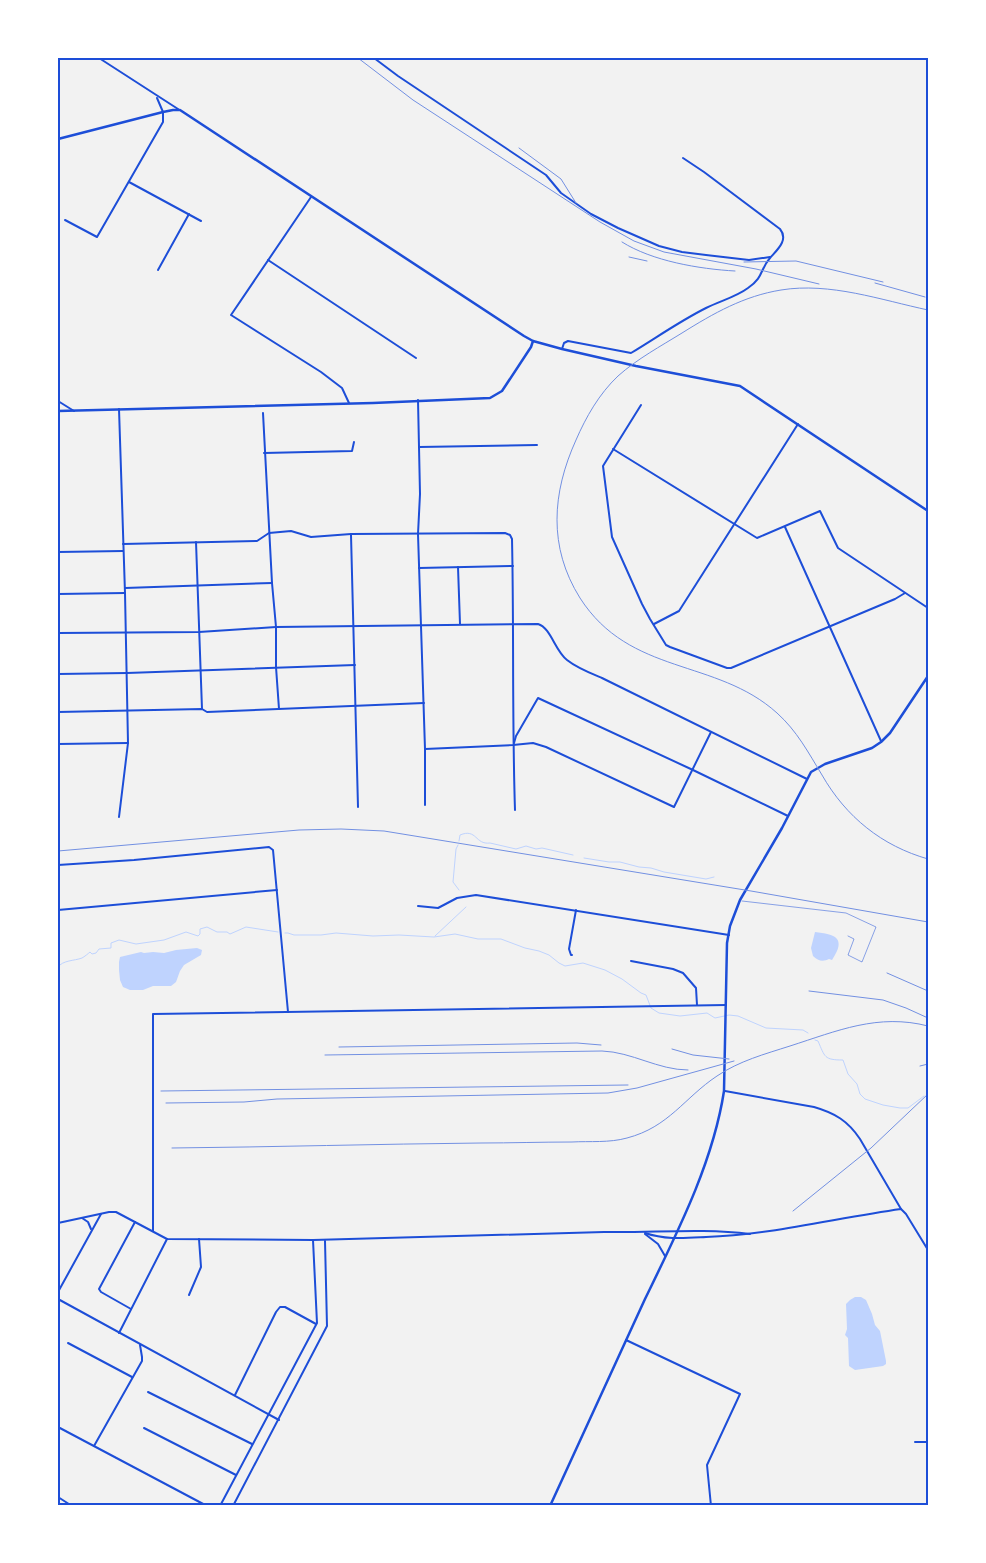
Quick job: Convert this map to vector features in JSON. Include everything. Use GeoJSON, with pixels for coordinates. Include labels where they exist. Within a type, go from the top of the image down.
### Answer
{"type":"FeatureCollection","features":[{"type":"Feature","properties":{"kind":"main road"},"geometry":{"type":"LineString","coordinates":[[58,139],[172,110],[180,110],[533,341],[636,366],[740,386],[928,510]]}},
{"type":"Feature","properties":{"kind":"main road"},"geometry":{"type":"LineString","coordinates":[[58,411],[490,398],[502,391],[533,341]]}},
{"type":"Feature","properties":{"kind":"main road"},"geometry":{"type":"LineString","coordinates":[[550,1506],[674,1238],[707,1160],[721,1112],[724,1091],[728,935],[740,900],[813,770],[872,748],[881,742],[890,733],[928,676]]}},
{"type":"Feature","properties":{"kind":"street"},"geometry":{"type":"LineString","coordinates":[[99,58],[180,110]]}},
{"type":"Feature","properties":{"kind":"street"},"geometry":{"type":"LineString","coordinates":[[374,58],[546,175],[561,193],[591,214],[618,228],[653,244],[682,252],[749,260],[770,257],[777,252],[783,241],[784,234],[780,229],[704,172],[682,158]]}},
{"type":"Feature","properties":{"kind":"street"},"geometry":{"type":"LineString","coordinates":[[65,220],[97,238],[162,122],[164,112],[156,96]]}},
{"type":"Feature","properties":{"kind":"street"},"geometry":{"type":"LineString","coordinates":[[129,182],[201,221]]}},
{"type":"Feature","properties":{"kind":"street"},"geometry":{"type":"LineString","coordinates":[[311,196],[231,316],[342,388],[349,403]]}},
{"type":"Feature","properties":{"kind":"street"},"geometry":{"type":"LineString","coordinates":[[158,270],[189,214]]}},
{"type":"Feature","properties":{"kind":"street"},"geometry":{"type":"LineString","coordinates":[[562,349],[564,343],[568,341],[630,353],[705,308],[747,290],[758,281],[770,257]]}},
{"type":"Feature","properties":{"kind":"street"},"geometry":{"type":"LineString","coordinates":[[268,260],[416,358]]}},
{"type":"Feature","properties":{"kind":"street"},"geometry":{"type":"LineString","coordinates":[[418,400],[420,494],[418,534],[426,805]]}},
{"type":"Feature","properties":{"kind":"street"},"geometry":{"type":"LineString","coordinates":[[58,401],[74,411]]}},
{"type":"Feature","properties":{"kind":"street"},"geometry":{"type":"LineString","coordinates":[[641,405],[603,466],[612,537],[653,625],[661,638],[670,647],[726,668],[731,668],[905,593]]}},
{"type":"Feature","properties":{"kind":"street"},"geometry":{"type":"LineString","coordinates":[[118,817],[128,743],[119,409]]}},
{"type":"Feature","properties":{"kind":"street"},"geometry":{"type":"LineString","coordinates":[[263,413],[279,709]]}},
{"type":"Feature","properties":{"kind":"street"},"geometry":{"type":"LineString","coordinates":[[653,625],[679,611],[798,424]]}},
{"type":"Feature","properties":{"kind":"street"},"geometry":{"type":"LineString","coordinates":[[264,454],[352,451],[354,442]]}},
{"type":"Feature","properties":{"kind":"street"},"geometry":{"type":"LineString","coordinates":[[419,447],[537,445]]}},
{"type":"Feature","properties":{"kind":"street"},"geometry":{"type":"LineString","coordinates":[[613,449],[757,538],[820,511],[838,548],[928,608]]}},
{"type":"Feature","properties":{"kind":"street"},"geometry":{"type":"LineString","coordinates":[[786,526],[881,742]]}},
{"type":"Feature","properties":{"kind":"street"},"geometry":{"type":"LineString","coordinates":[[123,544],[257,541],[269,533],[291,531],[311,536],[505,533],[510,535],[512,539],[513,566],[515,810]]}},
{"type":"Feature","properties":{"kind":"street"},"geometry":{"type":"LineString","coordinates":[[351,534],[356,665],[358,808]]}},
{"type":"Feature","properties":{"kind":"street"},"geometry":{"type":"LineString","coordinates":[[196,542],[202,709]]}},
{"type":"Feature","properties":{"kind":"street"},"geometry":{"type":"LineString","coordinates":[[58,552],[123,551]]}},
{"type":"Feature","properties":{"kind":"street"},"geometry":{"type":"LineString","coordinates":[[458,566],[460,625]]}},
{"type":"Feature","properties":{"kind":"street"},"geometry":{"type":"LineString","coordinates":[[419,568],[513,566]]}},
{"type":"Feature","properties":{"kind":"street"},"geometry":{"type":"LineString","coordinates":[[125,588],[198,584],[272,583]]}},
{"type":"Feature","properties":{"kind":"street"},"geometry":{"type":"LineString","coordinates":[[58,594],[125,593]]}},
{"type":"Feature","properties":{"kind":"street"},"geometry":{"type":"LineString","coordinates":[[58,633],[199,632],[276,627],[354,625],[541,624],[566,660],[807,778]]}},
{"type":"Feature","properties":{"kind":"street"},"geometry":{"type":"LineString","coordinates":[[58,674],[356,665]]}},
{"type":"Feature","properties":{"kind":"street"},"geometry":{"type":"LineString","coordinates":[[513,746],[516,736],[538,698],[788,816]]}},
{"type":"Feature","properties":{"kind":"street"},"geometry":{"type":"LineString","coordinates":[[58,712],[202,709],[206,712],[424,703]]}},
{"type":"Feature","properties":{"kind":"street"},"geometry":{"type":"LineString","coordinates":[[425,749],[513,746],[533,743],[546,747],[674,808],[711,732]]}},
{"type":"Feature","properties":{"kind":"street"},"geometry":{"type":"LineString","coordinates":[[58,744],[128,743]]}},
{"type":"Feature","properties":{"kind":"street"},"geometry":{"type":"LineString","coordinates":[[58,865],[269,847],[273,850],[288,1012]]}},
{"type":"Feature","properties":{"kind":"street"},"geometry":{"type":"LineString","coordinates":[[58,910],[277,890]]}},
{"type":"Feature","properties":{"kind":"street"},"geometry":{"type":"LineString","coordinates":[[418,906],[438,908],[457,898],[476,895],[728,935]]}},
{"type":"Feature","properties":{"kind":"street"},"geometry":{"type":"LineString","coordinates":[[572,955],[569,949],[576,910]]}},
{"type":"Feature","properties":{"kind":"street"},"geometry":{"type":"LineString","coordinates":[[631,961],[673,969],[683,973],[696,988],[697,1005]]}},
{"type":"Feature","properties":{"kind":"street"},"geometry":{"type":"LineString","coordinates":[[153,1231],[153,1014],[726,1005]]}},
{"type":"Feature","properties":{"kind":"street"},"geometry":{"type":"LineString","coordinates":[[724,1091],[814,1107],[844,1119],[854,1129],[901,1209],[907,1214],[928,1250]]}},
{"type":"Feature","properties":{"kind":"street"},"geometry":{"type":"LineString","coordinates":[[643,1233],[674,1238],[730,1236],[901,1209]]}},
{"type":"Feature","properties":{"kind":"street"},"geometry":{"type":"LineString","coordinates":[[58,1223],[116,1212],[167,1239],[324,1240],[604,1232],[643,1233],[677,1230],[750,1234]]}},
{"type":"Feature","properties":{"kind":"street"},"geometry":{"type":"LineString","coordinates":[[58,1292],[101,1214]]}},
{"type":"Feature","properties":{"kind":"street"},"geometry":{"type":"LineString","coordinates":[[82,1218],[88,1222],[91,1231]]}},
{"type":"Feature","properties":{"kind":"street"},"geometry":{"type":"LineString","coordinates":[[131,1309],[99,1289],[135,1222]]}},
{"type":"Feature","properties":{"kind":"street"},"geometry":{"type":"LineString","coordinates":[[643,1233],[658,1244],[665,1257]]}},
{"type":"Feature","properties":{"kind":"street"},"geometry":{"type":"LineString","coordinates":[[119,1333],[167,1239]]}},
{"type":"Feature","properties":{"kind":"street"},"geometry":{"type":"LineString","coordinates":[[189,1295],[200,1268],[199,1239]]}},
{"type":"Feature","properties":{"kind":"street"},"geometry":{"type":"LineString","coordinates":[[220,1506],[316,1324],[313,1240]]}},
{"type":"Feature","properties":{"kind":"street"},"geometry":{"type":"LineString","coordinates":[[233,1506],[326,1326],[324,1240]]}},
{"type":"Feature","properties":{"kind":"street"},"geometry":{"type":"LineString","coordinates":[[58,1299],[279,1420]]}},
{"type":"Feature","properties":{"kind":"street"},"geometry":{"type":"LineString","coordinates":[[234,1396],[280,1307],[285,1306],[316,1324]]}},
{"type":"Feature","properties":{"kind":"street"},"geometry":{"type":"LineString","coordinates":[[626,1340],[740,1394],[707,1465],[711,1506]]}},
{"type":"Feature","properties":{"kind":"street"},"geometry":{"type":"LineString","coordinates":[[68,1343],[133,1377]]}},
{"type":"Feature","properties":{"kind":"street"},"geometry":{"type":"LineString","coordinates":[[94,1446],[142,1361],[140,1345]]}},
{"type":"Feature","properties":{"kind":"street"},"geometry":{"type":"LineString","coordinates":[[148,1392],[252,1444]]}},
{"type":"Feature","properties":{"kind":"street"},"geometry":{"type":"LineString","coordinates":[[58,1426],[207,1506]]}},
{"type":"Feature","properties":{"kind":"street"},"geometry":{"type":"LineString","coordinates":[[144,1428],[236,1475]]}},
{"type":"Feature","properties":{"kind":"street"},"geometry":{"type":"LineString","coordinates":[[915,1442],[928,1442]]}},
{"type":"Feature","properties":{"kind":"street"},"geometry":{"type":"LineString","coordinates":[[58,1497],[72,1506]]}},
{"type":"Feature","properties":{"kind":"lane"},"geometry":{"type":"LineString","coordinates":[[740,900],[846,913],[876,926],[862,962],[848,955],[854,939],[848,936]]}},
{"type":"Feature","properties":{"kind":"water"},"geometry":{"type":"Polygon","coordinates":[[[815,932],[837,938],[838,947],[832,960],[825,961],[813,956],[811,948],[815,932]]]}},
{"type":"Feature","properties":{"kind":"water"},"geometry":{"type":"Polygon","coordinates":[[[197,948],[202,950],[201,955],[184,965],[176,982],[171,986],[153,986],[143,990],[130,990],[123,987],[119,970],[120,957],[141,952],[164,953],[197,948]]]}},
{"type":"Feature","properties":{"kind":"water"},"geometry":{"type":"Polygon","coordinates":[[[855,1297],[861,1297],[866,1300],[875,1325],[880,1331],[886,1361],[886,1364],[883,1366],[855,1370],[849,1366],[848,1338],[845,1335],[847,1329],[846,1304],[855,1297]]]}},
{"type":"Feature","properties":{"kind":"waterway"},"geometry":{"type":"LineString","coordinates":[[459,841],[460,835],[466,833],[485,843],[516,849],[526,846],[536,849],[542,848],[573,855]]}},
{"type":"Feature","properties":{"kind":"waterway"},"geometry":{"type":"LineString","coordinates":[[458,845],[453,882],[459,890]]}},
{"type":"Feature","properties":{"kind":"waterway"},"geometry":{"type":"LineString","coordinates":[[584,858],[620,862],[706,879],[714,877]]}},
{"type":"Feature","properties":{"kind":"waterway"},"geometry":{"type":"LineString","coordinates":[[435,936],[466,907]]}},
{"type":"Feature","properties":{"kind":"waterway"},"geometry":{"type":"LineString","coordinates":[[58,967],[66,962],[82,958],[90,952],[92,954],[96,953],[99,949],[111,948],[111,943],[119,940],[136,944],[164,940],[186,932],[198,936],[200,929],[207,927],[217,932],[227,932],[230,934],[246,927],[278,932]]}},
{"type":"Feature","properties":{"kind":"waterway"},"geometry":{"type":"LineString","coordinates":[[285,933],[294,935],[336,933],[434,937],[455,934],[478,939],[501,939],[549,955],[565,966],[583,963],[605,970],[646,995],[651,1008],[659,1013],[680,1016],[707,1013],[715,1018],[729,1015],[738,1016],[766,1028],[803,1030],[808,1033]]}},
{"type":"Feature","properties":{"kind":"waterway"},"geometry":{"type":"LineString","coordinates":[[815,1040],[818,1041],[826,1056],[832,1059],[843,1060],[848,1074],[857,1084],[860,1094],[865,1099],[883,1105],[908,1108],[924,1096]]}},
{"type":"Feature","properties":{"kind":"railway"},"geometry":{"type":"LineString","coordinates":[[358,58],[413,100],[600,222],[634,241],[664,252],[756,269],[819,284]]}},
{"type":"Feature","properties":{"kind":"railway"},"geometry":{"type":"LineString","coordinates":[[519,148],[561,179],[576,203]]}},
{"type":"Feature","properties":{"kind":"railway"},"geometry":{"type":"LineString","coordinates":[[622,242],[634,249],[676,263],[735,271]]}},
{"type":"Feature","properties":{"kind":"railway"},"geometry":{"type":"LineString","coordinates":[[629,257],[647,261]]}},
{"type":"Feature","properties":{"kind":"railway"},"geometry":{"type":"LineString","coordinates":[[744,262],[796,261],[883,282]]}},
{"type":"Feature","properties":{"kind":"railway"},"geometry":{"type":"LineString","coordinates":[[875,283],[925,297]]}},
{"type":"Feature","properties":{"kind":"railway"},"geometry":{"type":"LineString","coordinates":[[928,310],[855,293],[818,288],[799,288],[754,296],[706,319],[633,364],[618,376],[599,398],[584,423],[568,460],[558,500],[557,520],[558,540],[562,559],[570,579],[580,598],[600,623],[623,641],[648,654],[728,683],[753,695],[777,713],[790,727],[802,742],[832,790],[854,817],[881,838],[895,846],[928,859]]}},
{"type":"Feature","properties":{"kind":"railway"},"geometry":{"type":"LineString","coordinates":[[58,851],[299,830],[384,831],[928,922]]}},
{"type":"Feature","properties":{"kind":"railway"},"geometry":{"type":"LineString","coordinates":[[887,973],[928,991]]}},
{"type":"Feature","properties":{"kind":"railway"},"geometry":{"type":"LineString","coordinates":[[809,991],[883,1000],[928,1018]]}},
{"type":"Feature","properties":{"kind":"railway"},"geometry":{"type":"LineString","coordinates":[[172,1148],[620,1140],[654,1127],[717,1076],[752,1058],[858,1026],[892,1022],[928,1026]]}},
{"type":"Feature","properties":{"kind":"railway"},"geometry":{"type":"LineString","coordinates":[[339,1047],[577,1043],[601,1045]]}},
{"type":"Feature","properties":{"kind":"railway"},"geometry":{"type":"LineString","coordinates":[[672,1049],[693,1055],[729,1059]]}},
{"type":"Feature","properties":{"kind":"railway"},"geometry":{"type":"LineString","coordinates":[[325,1055],[602,1051],[624,1054],[666,1067],[688,1070]]}},
{"type":"Feature","properties":{"kind":"railway"},"geometry":{"type":"LineString","coordinates":[[166,1103],[608,1093],[637,1088],[734,1061]]}},
{"type":"Feature","properties":{"kind":"railway"},"geometry":{"type":"LineString","coordinates":[[920,1066],[928,1064]]}},
{"type":"Feature","properties":{"kind":"railway"},"geometry":{"type":"LineString","coordinates":[[161,1091],[628,1085]]}},
{"type":"Feature","properties":{"kind":"railway"},"geometry":{"type":"LineString","coordinates":[[793,1211],[871,1148],[928,1094]]}}]}
